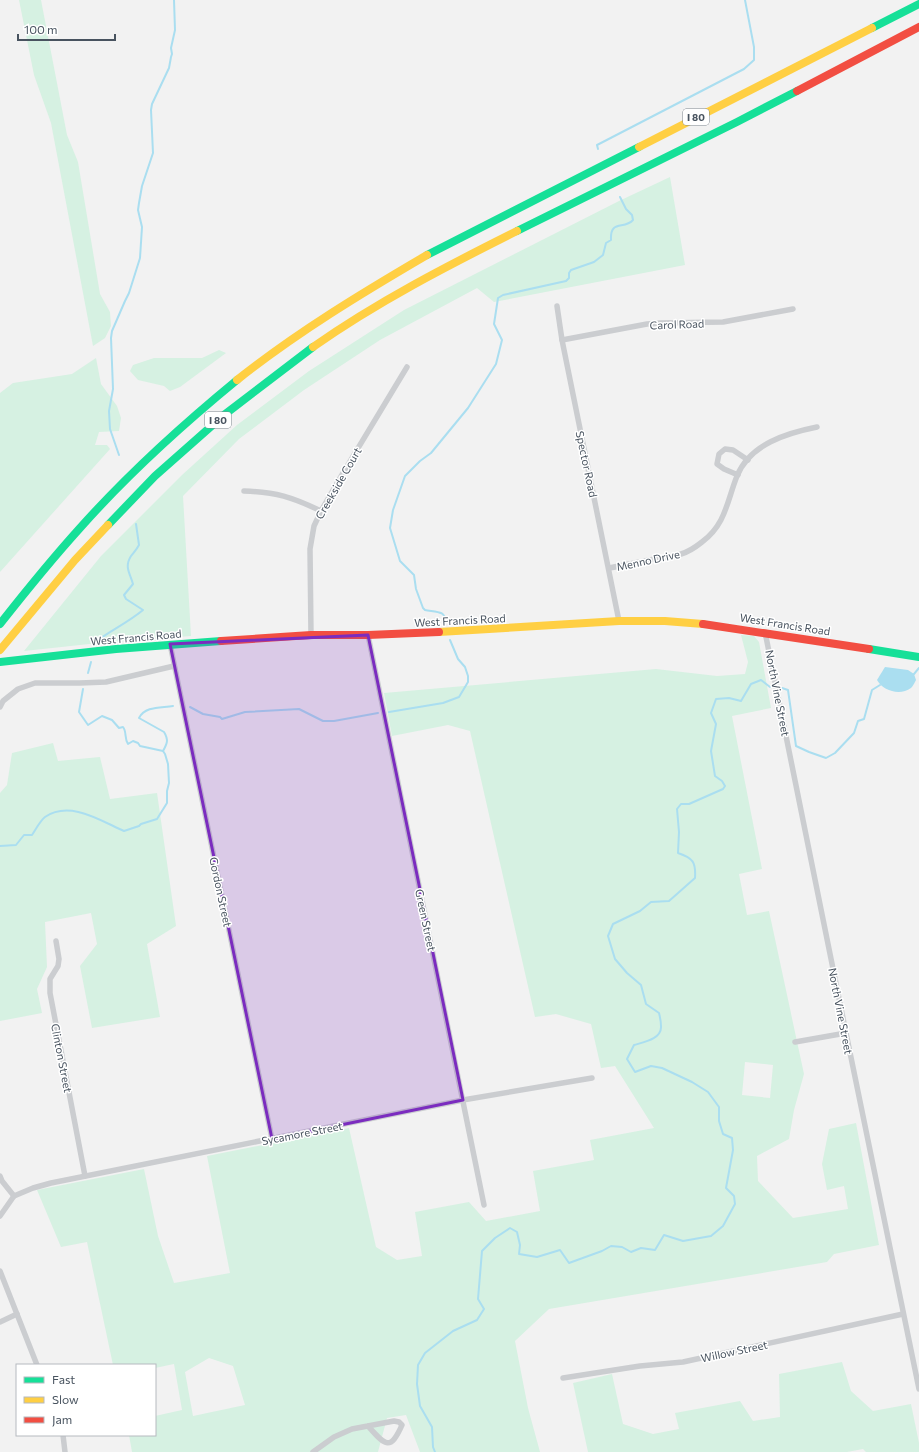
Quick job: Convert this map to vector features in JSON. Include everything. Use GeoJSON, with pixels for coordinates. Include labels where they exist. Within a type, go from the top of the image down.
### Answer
{"type":"FeatureCollection","features":[{"type":"Feature","properties":{"kind":"main road","name":"I 80"},"geometry":{"type":"LineString","coordinates":[[0,624],[60,549],[170,437],[246,374],[333,312],[392,275],[431,253],[919,4]]}},
{"type":"Feature","properties":{"kind":"main road","name":"I 80"},"geometry":{"type":"LineString","coordinates":[[0,650],[75,560],[155,476],[224,415],[321,342],[387,299],[452,263],[737,122],[919,27]]}},
{"type":"Feature","properties":{"kind":"main road","name":"West Francis Road"},"geometry":{"type":"LineString","coordinates":[[0,662],[170,644],[311,635],[368,635],[473,631],[619,621],[665,621],[716,625],[919,656]]}},
{"type":"Feature","properties":{"kind":"street","name":"Spector Road"},"geometry":{"type":"LineString","coordinates":[[557,306],[562,340],[619,621]]}},
{"type":"Feature","properties":{"kind":"street","name":"Carol Road"},"geometry":{"type":"LineString","coordinates":[[562,340],[647,324],[723,322],[793,309]]}},
{"type":"Feature","properties":{"kind":"street","name":"Creekside Court"},"geometry":{"type":"LineString","coordinates":[[311,635],[310,547],[314,526],[321,511],[407,367]]}},
{"type":"Feature","properties":{"kind":"street","name":"Menno Drive"},"geometry":{"type":"LineString","coordinates":[[609,568],[681,554],[702,542],[717,528],[728,506],[738,474],[758,449],[774,440],[795,432],[817,427]]}},
{"type":"Feature","properties":{"kind":"street"},"geometry":{"type":"LineString","coordinates":[[738,474],[724,469],[717,464],[719,454],[725,449],[734,450],[748,460]]}},
{"type":"Feature","properties":{"kind":"street"},"geometry":{"type":"LineString","coordinates":[[244,491],[265,491],[280,494],[321,511]]}},
{"type":"Feature","properties":{"kind":"street","name":"North Vine Street"},"geometry":{"type":"LineString","coordinates":[[766,632],[919,1389]]}},
{"type":"Feature","properties":{"kind":"street","name":"Green Street"},"geometry":{"type":"LineString","coordinates":[[368,635],[484,1205]]}},
{"type":"Feature","properties":{"kind":"street","name":"Gordon Street"},"geometry":{"type":"LineString","coordinates":[[170,644],[272,1139]]}},
{"type":"Feature","properties":{"kind":"street"},"geometry":{"type":"LineString","coordinates":[[0,706],[18,689],[35,683],[106,682],[174,666]]}},
{"type":"Feature","properties":{"kind":"street","name":"Clinton Street"},"geometry":{"type":"LineString","coordinates":[[56,942],[59,960],[58,966],[50,979],[50,993],[85,1176]]}},
{"type":"Feature","properties":{"kind":"street"},"geometry":{"type":"LineString","coordinates":[[795,1042],[846,1033]]}},
{"type":"Feature","properties":{"kind":"street","name":"Sycamore Street"},"geometry":{"type":"LineString","coordinates":[[14,1196],[33,1188],[85,1176],[463,1100],[592,1078]]}},
{"type":"Feature","properties":{"kind":"street"},"geometry":{"type":"LineString","coordinates":[[0,1176],[14,1196],[0,1216]]}},
{"type":"Feature","properties":{"kind":"street"},"geometry":{"type":"LineString","coordinates":[[0,1270],[37,1364]]}},
{"type":"Feature","properties":{"kind":"street"},"geometry":{"type":"LineString","coordinates":[[0,1322],[17,1314]]}},
{"type":"Feature","properties":{"kind":"street","name":"Willow Street"},"geometry":{"type":"LineString","coordinates":[[563,1378],[640,1366],[683,1362],[903,1314]]}},
{"type":"Feature","properties":{"kind":"street"},"geometry":{"type":"LineString","coordinates":[[313,1452],[334,1437],[352,1429],[394,1421],[399,1422],[402,1425],[397,1437],[393,1442],[388,1444],[381,1441],[368,1426]]}},
{"type":"Feature","properties":{"kind":"street"},"geometry":{"type":"LineString","coordinates":[[63,1436],[66,1452]]}},
{"type":"Feature","properties":{"kind":"highlighted area"},"geometry":{"type":"Polygon","coordinates":[[[368,635],[463,1100],[272,1139],[170,644],[368,635]]]}},
{"type":"Feature","properties":{"kind":"green space"},"geometry":{"type":"Polygon","coordinates":[[[19,0],[41,0],[67,135],[78,162],[100,294],[110,312],[111,326],[105,338],[93,346],[51,123],[34,75],[19,0]]]}},
{"type":"Feature","properties":{"kind":"green space"},"geometry":{"type":"Polygon","coordinates":[[[670,177],[685,265],[494,302],[477,288],[380,340],[304,390],[239,439],[183,496],[191,636],[99,643],[24,651],[101,556],[182,475],[237,425],[309,371],[404,310],[619,201],[670,177]]]}},
{"type":"Feature","properties":{"kind":"green space"},"geometry":{"type":"Polygon","coordinates":[[[219,350],[226,353],[180,387],[170,391],[164,386],[138,380],[130,371],[133,365],[154,358],[202,358],[219,350]]]}},
{"type":"Feature","properties":{"kind":"green space"},"geometry":{"type":"Polygon","coordinates":[[[96,358],[101,384],[117,406],[121,418],[119,431],[99,432],[95,445],[107,445],[110,449],[0,572],[0,393],[13,383],[72,374],[96,358]]]}},
{"type":"Feature","properties":{"kind":"green space"},"geometry":{"type":"Polygon","coordinates":[[[741,635],[754,636],[759,642],[771,708],[732,716],[762,869],[739,874],[747,915],[769,911],[804,1074],[794,1110],[789,1139],[757,1156],[758,1181],[793,1218],[848,1209],[844,1186],[827,1190],[822,1164],[829,1129],[856,1123],[879,1245],[834,1254],[827,1262],[549,1309],[515,1341],[528,1408],[540,1452],[420,1452],[406,1415],[387,1418],[378,1452],[132,1452],[129,1436],[156,1436],[156,1416],[182,1410],[174,1364],[156,1368],[156,1364],[113,1364],[87,1242],[61,1247],[37,1190],[144,1169],[158,1236],[174,1283],[230,1273],[207,1156],[349,1128],[376,1247],[397,1260],[422,1256],[415,1212],[469,1202],[486,1221],[540,1211],[533,1171],[594,1160],[590,1140],[654,1128],[615,1066],[601,1068],[591,1024],[556,1014],[535,1017],[470,731],[448,725],[392,736],[384,693],[656,669],[717,676],[745,674],[748,662],[741,635]],[[745,1062],[742,1095],[770,1098],[773,1065],[745,1062]],[[209,1358],[185,1372],[193,1416],[245,1405],[233,1366],[209,1358]]]}},
{"type":"Feature","properties":{"kind":"green space"},"geometry":{"type":"Polygon","coordinates":[[[53,743],[58,761],[100,757],[110,799],[157,793],[176,926],[147,944],[160,1017],[92,1028],[80,966],[97,944],[91,913],[45,922],[47,967],[37,989],[42,1013],[0,1021],[0,793],[7,785],[12,753],[53,743]]]}},
{"type":"Feature","properties":{"kind":"green space"},"geometry":{"type":"Polygon","coordinates":[[[842,1362],[851,1391],[873,1411],[911,1404],[919,1443],[919,1452],[866,1452],[863,1449],[847,1452],[588,1452],[573,1383],[612,1374],[623,1424],[653,1434],[679,1429],[675,1413],[740,1401],[753,1421],[780,1417],[779,1374],[842,1362]]]}},
{"type":"Feature","properties":{"kind":"water"},"geometry":{"type":"Polygon","coordinates":[[[885,667],[908,670],[914,674],[916,680],[911,688],[902,692],[887,689],[877,680],[885,667]]]}},
{"type":"Feature","properties":{"kind":"waterway"},"geometry":{"type":"LineString","coordinates":[[119,455],[110,429],[109,411],[113,389],[111,338],[112,331],[129,293],[140,258],[142,227],[138,210],[142,186],[153,153],[151,110],[152,104],[169,68],[172,54],[171,48],[175,30],[174,0]]}},
{"type":"Feature","properties":{"kind":"waterway"},"geometry":{"type":"LineString","coordinates":[[598,149],[597,145],[744,69],[754,60],[754,47],[745,0]]}},
{"type":"Feature","properties":{"kind":"waterway"},"geometry":{"type":"LineString","coordinates":[[445,623],[444,616],[440,612],[425,610],[423,608],[416,589],[414,575],[400,561],[390,528],[393,510],[405,476],[420,461],[431,453],[468,408],[496,364],[502,340],[494,324],[498,298],[503,295],[566,281],[569,278],[569,273],[571,270],[594,262],[603,255],[606,243],[611,240],[613,229],[633,220],[632,215],[626,209],[620,197]]}},
{"type":"Feature","properties":{"kind":"waterway"},"geometry":{"type":"LineString","coordinates":[[98,640],[143,610],[126,599],[124,595],[133,584],[129,573],[128,563],[139,545],[136,524]]}},
{"type":"Feature","properties":{"kind":"waterway"},"geometry":{"type":"LineString","coordinates":[[389,712],[443,703],[459,697],[468,682],[468,676],[465,667],[458,659],[450,640]]}},
{"type":"Feature","properties":{"kind":"waterway"},"geometry":{"type":"LineString","coordinates":[[88,673],[91,662]]}},
{"type":"Feature","properties":{"kind":"waterway"},"geometry":{"type":"LineString","coordinates":[[914,674],[919,668]]}},
{"type":"Feature","properties":{"kind":"waterway"},"geometry":{"type":"LineString","coordinates":[[435,1452],[433,1447],[432,1427],[420,1406],[417,1384],[418,1365],[425,1353],[453,1331],[477,1320],[484,1309],[478,1299],[482,1251],[495,1238],[510,1228],[517,1232],[520,1245],[519,1254],[537,1257],[560,1250],[569,1263],[602,1251],[611,1246],[622,1247],[631,1252],[641,1248],[655,1250],[664,1235],[683,1241],[711,1236],[723,1226],[735,1204],[734,1196],[726,1188],[733,1150],[732,1138],[723,1134],[719,1121],[719,1107],[708,1092],[692,1082],[662,1068],[651,1066],[635,1072],[627,1059],[634,1045],[652,1039],[659,1034],[661,1030],[661,1021],[659,1013],[646,1004],[641,985],[627,973],[615,959],[608,936],[613,924],[640,911],[651,902],[669,901],[695,878],[695,868],[692,861],[678,853],[679,832],[677,809],[681,804],[689,804],[723,789],[725,786],[722,781],[715,776],[711,751],[716,724],[711,713],[716,699],[729,698],[741,701],[751,684],[761,680],[770,687]]}},
{"type":"Feature","properties":{"kind":"waterway"},"geometry":{"type":"LineString","coordinates":[[782,688],[788,690],[796,746],[826,758],[835,753],[854,733],[858,721],[864,719],[872,690],[880,685]]}},
{"type":"Feature","properties":{"kind":"waterway"},"geometry":{"type":"LineString","coordinates":[[0,846],[16,845],[24,835],[32,835],[43,819],[55,812],[75,811],[124,831],[157,819],[167,803],[169,783],[168,764],[163,751],[140,746],[138,743],[133,741],[128,744],[123,727],[119,728],[112,720],[102,716],[88,725],[79,712],[83,689]]}},
{"type":"Feature","properties":{"kind":"waterway"},"geometry":{"type":"LineString","coordinates":[[163,751],[167,742],[167,737],[164,732],[139,718],[149,709],[173,706]]}},
{"type":"Feature","properties":{"kind":"waterway"},"geometry":{"type":"LineString","coordinates":[[190,707],[203,714],[220,717],[222,719],[245,712],[299,709],[323,721],[334,721],[378,713]]}},
{"type":"Feature","properties":{"kind":"traffic: fast"},"geometry":{"type":"LineString","coordinates":[[872,28],[919,4]]}},
{"type":"Feature","properties":{"kind":"traffic: fast"},"geometry":{"type":"LineString","coordinates":[[517,231],[797,91]]}},
{"type":"Feature","properties":{"kind":"traffic: fast"},"geometry":{"type":"LineString","coordinates":[[427,255],[639,147]]}},
{"type":"Feature","properties":{"kind":"traffic: fast"},"geometry":{"type":"LineString","coordinates":[[108,525],[155,476],[224,415],[313,347]]}},
{"type":"Feature","properties":{"kind":"traffic: fast"},"geometry":{"type":"LineString","coordinates":[[0,624],[59,551],[98,508],[175,433],[237,380]]}},
{"type":"Feature","properties":{"kind":"traffic: fast"},"geometry":{"type":"LineString","coordinates":[[0,662],[116,649],[221,641]]}},
{"type":"Feature","properties":{"kind":"traffic: fast"},"geometry":{"type":"LineString","coordinates":[[869,649],[919,657]]}},
{"type":"Feature","properties":{"kind":"traffic: slow"},"geometry":{"type":"LineString","coordinates":[[639,147],[872,28]]}},
{"type":"Feature","properties":{"kind":"traffic: slow"},"geometry":{"type":"LineString","coordinates":[[313,347],[387,300],[439,271],[517,231]]}},
{"type":"Feature","properties":{"kind":"traffic: slow"},"geometry":{"type":"LineString","coordinates":[[237,380],[282,346],[330,314],[427,255]]}},
{"type":"Feature","properties":{"kind":"traffic: slow"},"geometry":{"type":"LineString","coordinates":[[0,650],[75,560],[108,525]]}},
{"type":"Feature","properties":{"kind":"traffic: slow"},"geometry":{"type":"LineString","coordinates":[[439,632],[619,621],[665,621],[703,624]]}},
{"type":"Feature","properties":{"kind":"traffic: jam"},"geometry":{"type":"LineString","coordinates":[[797,91],[919,27]]}},
{"type":"Feature","properties":{"kind":"traffic: jam"},"geometry":{"type":"LineString","coordinates":[[703,624],[869,649]]}},
{"type":"Feature","properties":{"kind":"traffic: jam"},"geometry":{"type":"LineString","coordinates":[[221,641],[311,635],[368,635],[439,632]]}}]}
